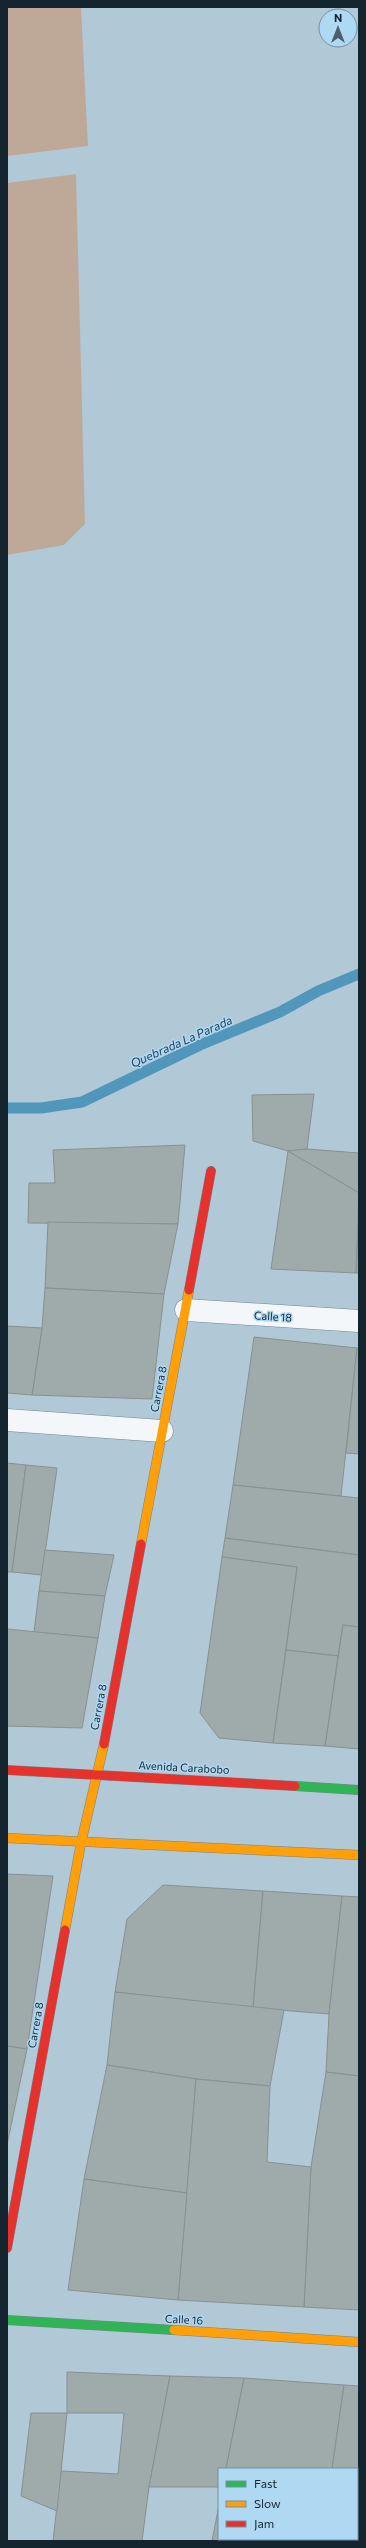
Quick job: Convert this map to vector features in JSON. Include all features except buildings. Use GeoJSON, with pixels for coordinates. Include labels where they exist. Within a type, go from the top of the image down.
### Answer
{"type":"FeatureCollection","features":[{"type":"Feature","properties":{"kind":"street","name":"Carrera 8"},"geometry":{"type":"LineString","coordinates":[[7,2248],[81,1843],[98,1774],[212,1171]]}},
{"type":"Feature","properties":{"kind":"street","name":"Calle 18"},"geometry":{"type":"LineString","coordinates":[[186,1310],[359,1321]]}},
{"type":"Feature","properties":{"kind":"street"},"geometry":{"type":"LineString","coordinates":[[7,1420],[162,1431]]}},
{"type":"Feature","properties":{"kind":"street","name":"Avenida Carabobo"},"geometry":{"type":"LineString","coordinates":[[7,1770],[359,1790]]}},
{"type":"Feature","properties":{"kind":"street"},"geometry":{"type":"LineString","coordinates":[[7,1838],[81,1843],[359,1855]]}},
{"type":"Feature","properties":{"kind":"street","name":"Calle 16"},"geometry":{"type":"LineString","coordinates":[[7,2320],[359,2342]]}},
{"type":"Feature","properties":{"kind":"shaded area"},"geometry":{"type":"Polygon","coordinates":[[[7,7],[81,7],[88,146],[7,156],[7,7]]]}},
{"type":"Feature","properties":{"kind":"shaded area"},"geometry":{"type":"Polygon","coordinates":[[[76,174],[85,524],[64,545],[7,555],[7,183],[76,174]]]}},
{"type":"Feature","properties":{"kind":"waterway","name":"Quebrada La Parada"},"geometry":{"type":"LineString","coordinates":[[7,1108],[41,1108],[82,1102],[200,1045],[280,1012],[318,991],[359,974]]}},
{"type":"Feature","properties":{"kind":"traffic: fast"},"geometry":{"type":"LineString","coordinates":[[295,1786],[359,1790]]}},
{"type":"Feature","properties":{"kind":"traffic: fast"},"geometry":{"type":"LineString","coordinates":[[7,2320],[174,2330]]}},
{"type":"Feature","properties":{"kind":"traffic: slow"},"geometry":{"type":"LineString","coordinates":[[141,1544],[189,1290]]}},
{"type":"Feature","properties":{"kind":"traffic: slow"},"geometry":{"type":"LineString","coordinates":[[65,1930],[81,1843],[104,1744]]}},
{"type":"Feature","properties":{"kind":"traffic: slow"},"geometry":{"type":"LineString","coordinates":[[7,1838],[359,1855]]}},
{"type":"Feature","properties":{"kind":"traffic: slow"},"geometry":{"type":"LineString","coordinates":[[174,2330],[359,2342]]}},
{"type":"Feature","properties":{"kind":"traffic: jam"},"geometry":{"type":"LineString","coordinates":[[189,1290],[211,1171]]}},
{"type":"Feature","properties":{"kind":"traffic: jam"},"geometry":{"type":"LineString","coordinates":[[104,1744],[141,1544]]}},
{"type":"Feature","properties":{"kind":"traffic: jam"},"geometry":{"type":"LineString","coordinates":[[7,1770],[295,1786]]}},
{"type":"Feature","properties":{"kind":"traffic: jam"},"geometry":{"type":"LineString","coordinates":[[7,2248],[65,1930]]}}]}
